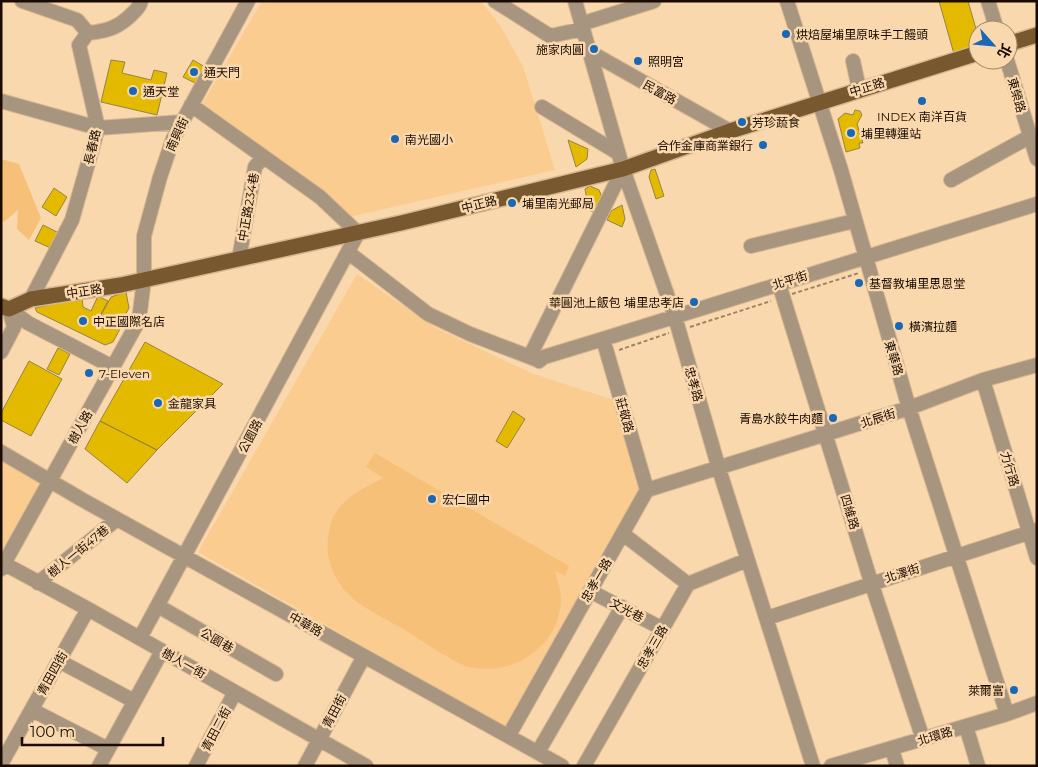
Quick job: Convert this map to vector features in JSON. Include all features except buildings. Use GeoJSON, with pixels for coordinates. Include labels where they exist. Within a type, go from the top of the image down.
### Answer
{"type":"FeatureCollection","features":[{"type":"Feature","properties":{"kind":"main road"},"geometry":{"type":"LineString","coordinates":[[1018,41],[1037,35]]}},
{"type":"Feature","properties":{"kind":"main road","name":"中正路"},"geometry":{"type":"LineString","coordinates":[[5,308],[32,299],[144,280],[358,233],[623,169],[730,131],[968,56]]}},
{"type":"Feature","properties":{"kind":"street"},"geometry":{"type":"LineString","coordinates":[[22,1],[76,20],[88,33],[105,31],[120,25],[140,6],[141,1]]}},
{"type":"Feature","properties":{"kind":"street","name":"南興街"},"geometry":{"type":"LineString","coordinates":[[144,280],[144,236],[160,177],[173,139],[248,1]]}},
{"type":"Feature","properties":{"kind":"street"},"geometry":{"type":"LineString","coordinates":[[495,1],[550,36],[582,27],[654,1]]}},
{"type":"Feature","properties":{"kind":"street","name":"忠孝路"},"geometry":{"type":"LineString","coordinates":[[576,1],[618,153],[676,324],[747,560],[768,618],[813,766]]}},
{"type":"Feature","properties":{"kind":"street","name":"東華路"},"geometry":{"type":"LineString","coordinates":[[787,1],[819,102],[909,408],[1007,714]]}},
{"type":"Feature","properties":{"kind":"street"},"geometry":{"type":"LineString","coordinates":[[988,1],[994,20]]}},
{"type":"Feature","properties":{"kind":"street","name":"長春路"},"geometry":{"type":"LineString","coordinates":[[32,299],[65,238],[72,220],[98,128],[80,45],[88,33]]}},
{"type":"Feature","properties":{"kind":"street","name":"民富路"},"geometry":{"type":"LineString","coordinates":[[590,52],[730,131]]}},
{"type":"Feature","properties":{"kind":"street"},"geometry":{"type":"LineString","coordinates":[[853,61],[859,89]]}},
{"type":"Feature","properties":{"kind":"street","name":"東榮路"},"geometry":{"type":"LineString","coordinates":[[1010,70],[1037,159]]}},
{"type":"Feature","properties":{"kind":"street"},"geometry":{"type":"LineString","coordinates":[[1,101],[98,128],[182,122]]}},
{"type":"Feature","properties":{"kind":"street"},"geometry":{"type":"LineString","coordinates":[[191,105],[262,158],[320,197],[358,233]]}},
{"type":"Feature","properties":{"kind":"street"},"geometry":{"type":"LineString","coordinates":[[542,107],[618,153]]}},
{"type":"Feature","properties":{"kind":"street"},"geometry":{"type":"LineString","coordinates":[[950,180],[1029,137]]}},
{"type":"Feature","properties":{"kind":"street","name":"中正路234巷"},"geometry":{"type":"LineString","coordinates":[[239,259],[255,167],[262,158]]}},
{"type":"Feature","properties":{"kind":"street"},"geometry":{"type":"LineString","coordinates":[[539,358],[532,352],[623,169]]}},
{"type":"Feature","properties":{"kind":"street","name":"北平街"},"geometry":{"type":"LineString","coordinates":[[539,358],[602,339],[676,324],[866,264],[1037,204]]}},
{"type":"Feature","properties":{"kind":"street"},"geometry":{"type":"LineString","coordinates":[[751,246],[854,220]]}},
{"type":"Feature","properties":{"kind":"street","name":"公園路"},"geometry":{"type":"LineString","coordinates":[[140,638],[349,253],[358,233]]}},
{"type":"Feature","properties":{"kind":"street"},"geometry":{"type":"LineString","coordinates":[[349,253],[428,314],[470,334],[539,358]]}},
{"type":"Feature","properties":{"kind":"street","name":"樹人路"},"geometry":{"type":"LineString","coordinates":[[2,565],[139,320],[144,280]]}},
{"type":"Feature","properties":{"kind":"street","name":"四維路"},"geometry":{"type":"LineString","coordinates":[[781,290],[871,582],[923,739]]}},
{"type":"Feature","properties":{"kind":"street"},"geometry":{"type":"LineString","coordinates":[[5,308],[28,323],[113,367]]}},
{"type":"Feature","properties":{"kind":"street"},"geometry":{"type":"LineString","coordinates":[[1,352],[14,327],[5,308]]}},
{"type":"Feature","properties":{"kind":"street","name":"莊敬路"},"geometry":{"type":"LineString","coordinates":[[602,339],[647,490]]}},
{"type":"Feature","properties":{"kind":"street","name":"北辰街"},"geometry":{"type":"LineString","coordinates":[[719,469],[909,408],[983,380],[1037,365]]}},
{"type":"Feature","properties":{"kind":"street","name":"力行路"},"geometry":{"type":"LineString","coordinates":[[983,380],[1033,531],[1037,558]]}},
{"type":"Feature","properties":{"kind":"street","name":"中華路"},"geometry":{"type":"LineString","coordinates":[[1,452],[51,479],[117,519],[562,766]]}},
{"type":"Feature","properties":{"kind":"street"},"geometry":{"type":"LineString","coordinates":[[647,490],[719,469]]}},
{"type":"Feature","properties":{"kind":"street","name":"忠孝一路"},"geometry":{"type":"LineString","coordinates":[[509,735],[647,490]]}},
{"type":"Feature","properties":{"kind":"street","name":"樹人一街47巷"},"geometry":{"type":"LineString","coordinates":[[38,583],[117,519]]}},
{"type":"Feature","properties":{"kind":"street","name":"北澤街"},"geometry":{"type":"LineString","coordinates":[[768,618],[871,582],[1033,531]]}},
{"type":"Feature","properties":{"kind":"street"},"geometry":{"type":"LineString","coordinates":[[623,534],[688,584],[747,560]]}},
{"type":"Feature","properties":{"kind":"street","name":"樹人一街"},"geometry":{"type":"LineString","coordinates":[[2,565],[88,608],[366,766]]}},
{"type":"Feature","properties":{"kind":"street","name":"忠孝三路"},"geometry":{"type":"LineString","coordinates":[[584,766],[688,584]]}},
{"type":"Feature","properties":{"kind":"street","name":"文光巷"},"geometry":{"type":"LineString","coordinates":[[590,591],[663,629]]}},
{"type":"Feature","properties":{"kind":"street","name":"公園巷"},"geometry":{"type":"LineString","coordinates":[[158,606],[276,674]]}},
{"type":"Feature","properties":{"kind":"street"},"geometry":{"type":"LineString","coordinates":[[538,752],[622,607]]}},
{"type":"Feature","properties":{"kind":"street","name":"青田四街"},"geometry":{"type":"LineString","coordinates":[[3,763],[88,608]]}},
{"type":"Feature","properties":{"kind":"street"},"geometry":{"type":"LineString","coordinates":[[99,766],[162,651]]}},
{"type":"Feature","properties":{"kind":"street","name":"青田街"},"geometry":{"type":"LineString","coordinates":[[305,766],[364,656]]}},
{"type":"Feature","properties":{"kind":"street"},"geometry":{"type":"LineString","coordinates":[[59,661],[134,701]]}},
{"type":"Feature","properties":{"kind":"street","name":"青田二街"},"geometry":{"type":"LineString","coordinates":[[196,766],[235,692]]}},
{"type":"Feature","properties":{"kind":"street","name":"北環路"},"geometry":{"type":"LineString","coordinates":[[831,766],[1007,714],[1037,703]]}},
{"type":"Feature","properties":{"kind":"street"},"geometry":{"type":"LineString","coordinates":[[32,710],[108,749]]}},
{"type":"Feature","properties":{"kind":"street"},"geometry":{"type":"LineString","coordinates":[[966,726],[978,766]]}},
{"type":"Feature","properties":{"kind":"street"},"geometry":{"type":"LineString","coordinates":[[892,749],[897,766]]}},
{"type":"Feature","properties":{"kind":"path"},"geometry":{"type":"LineString","coordinates":[[607,353],[676,324],[866,264]]}},
{"type":"Feature","properties":{"kind":"shaded area","name":"南光國小"},"geometry":{"type":"Polygon","coordinates":[[[262,1],[481,1],[501,27],[523,66],[555,170],[349,217],[200,108],[262,1]]]}},
{"type":"Feature","properties":{"kind":"shaded area"},"geometry":{"type":"Polygon","coordinates":[[[1,159],[19,164],[41,218],[29,240],[17,229],[18,210],[4,222],[1,219],[1,159]]]}},
{"type":"Feature","properties":{"kind":"shaded area","name":"宏仁國中"},"geometry":{"type":"Polygon","coordinates":[[[357,274],[436,328],[531,373],[614,400],[641,491],[505,727],[198,552],[357,274]]]}},
{"type":"Feature","properties":{"kind":"shaded area"},"geometry":{"type":"Polygon","coordinates":[[[375,453],[569,566],[565,576],[555,571],[561,597],[559,614],[553,630],[544,643],[532,654],[518,662],[502,667],[486,669],[463,665],[362,606],[342,587],[336,578],[329,559],[328,538],[331,523],[344,502],[383,478],[366,467],[375,453]]]}},
{"type":"Feature","properties":{"kind":"shaded area"},"geometry":{"type":"Polygon","coordinates":[[[1,461],[44,486],[1,559],[1,461]]]}},
{"type":"Feature","properties":{"kind":"place","name":"烘焙屋埔里原味手工饅頭"},"geometry":{"type":"Point","coordinates":[786,34]}},
{"type":"Feature","properties":{"kind":"place","name":"施家肉圓"},"geometry":{"type":"Point","coordinates":[594,49]}},
{"type":"Feature","properties":{"kind":"place","name":"照明宮"},"geometry":{"type":"Point","coordinates":[638,61]}},
{"type":"Feature","properties":{"kind":"place","name":"通天門"},"geometry":{"type":"Point","coordinates":[194,72]}},
{"type":"Feature","properties":{"kind":"place","name":"通天堂"},"geometry":{"type":"Point","coordinates":[133,91]}},
{"type":"Feature","properties":{"kind":"place","name":"INDEX 南洋百貨"},"geometry":{"type":"Point","coordinates":[922,101]}},
{"type":"Feature","properties":{"kind":"place","name":"芳珍蔬食"},"geometry":{"type":"Point","coordinates":[742,122]}},
{"type":"Feature","properties":{"kind":"place","name":"埔里轉運站"},"geometry":{"type":"Point","coordinates":[851,133]}},
{"type":"Feature","properties":{"kind":"place","name":"南光國小"},"geometry":{"type":"Point","coordinates":[395,139]}},
{"type":"Feature","properties":{"kind":"place","name":"合作金庫商業銀行"},"geometry":{"type":"Point","coordinates":[763,145]}},
{"type":"Feature","properties":{"kind":"place","name":"埔里南光郵局"},"geometry":{"type":"Point","coordinates":[512,203]}},
{"type":"Feature","properties":{"kind":"place","name":"基督教埔里思恩堂"},"geometry":{"type":"Point","coordinates":[859,283]}},
{"type":"Feature","properties":{"kind":"place","name":"華圓池上飯包 埔里忠孝店"},"geometry":{"type":"Point","coordinates":[694,302]}},
{"type":"Feature","properties":{"kind":"place","name":"中正國際名店"},"geometry":{"type":"Point","coordinates":[83,321]}},
{"type":"Feature","properties":{"kind":"place","name":"橫濱拉麵"},"geometry":{"type":"Point","coordinates":[899,326]}},
{"type":"Feature","properties":{"kind":"place","name":"7-Eleven"},"geometry":{"type":"Point","coordinates":[89,373]}},
{"type":"Feature","properties":{"kind":"place","name":"金龍家具"},"geometry":{"type":"Point","coordinates":[158,403]}},
{"type":"Feature","properties":{"kind":"place","name":"青島水餃牛肉麵"},"geometry":{"type":"Point","coordinates":[833,418]}},
{"type":"Feature","properties":{"kind":"place","name":"宏仁國中"},"geometry":{"type":"Point","coordinates":[432,499]}},
{"type":"Feature","properties":{"kind":"place","name":"萊爾富"},"geometry":{"type":"Point","coordinates":[1014,690]}}]}
